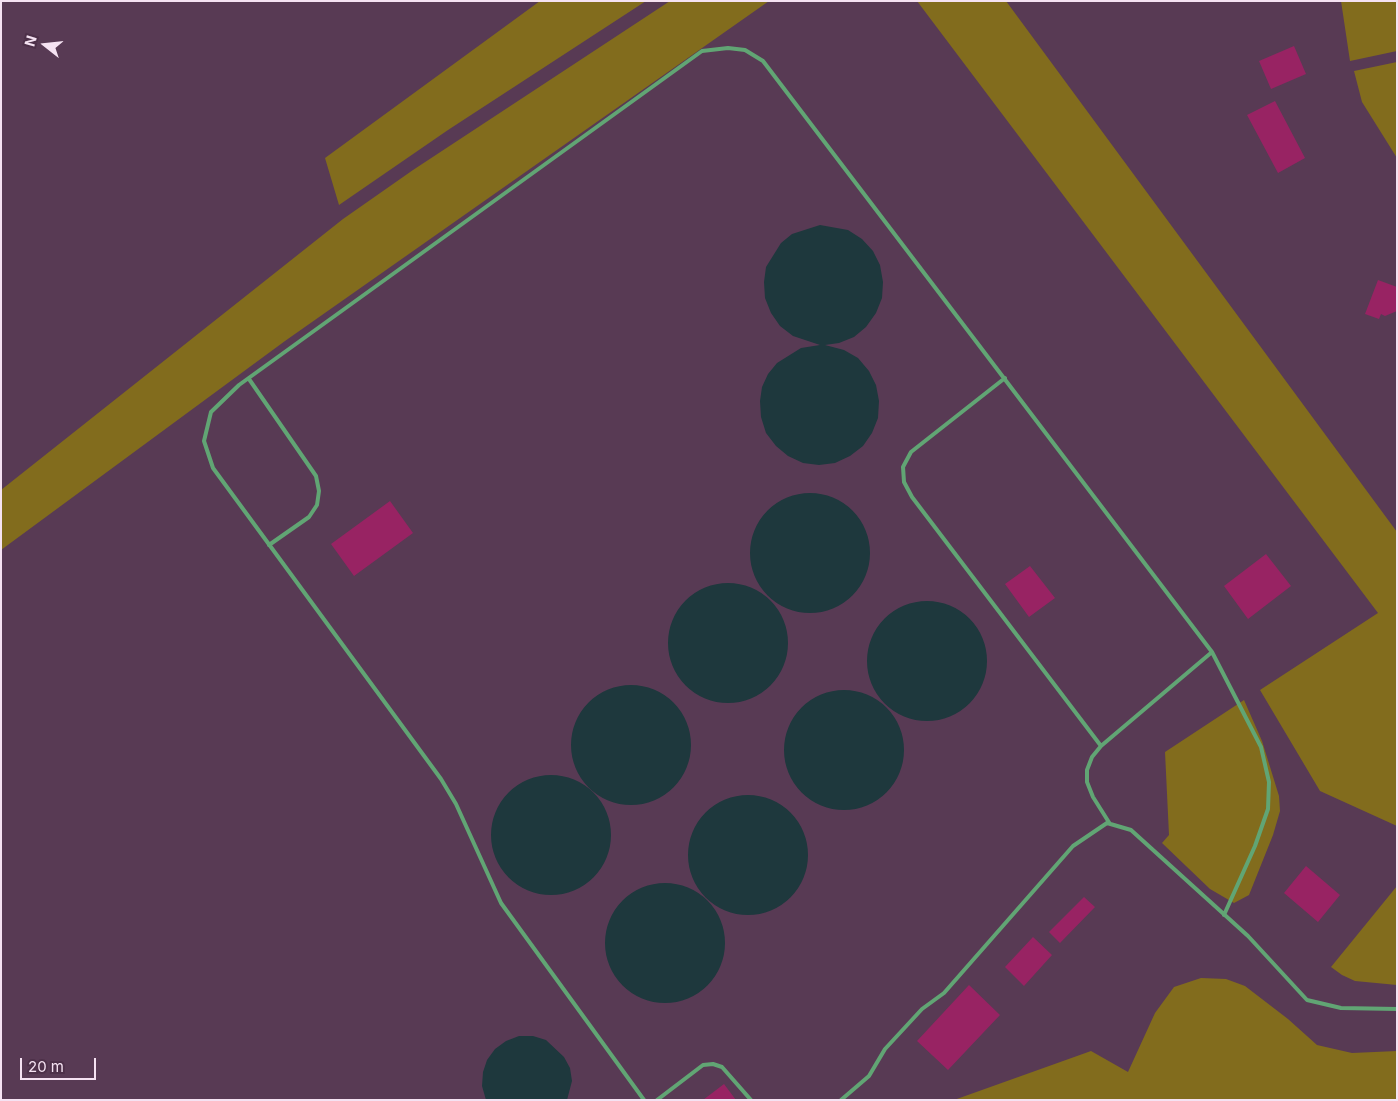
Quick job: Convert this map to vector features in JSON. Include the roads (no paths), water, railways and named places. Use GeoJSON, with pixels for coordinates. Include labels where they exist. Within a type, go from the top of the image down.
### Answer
{"type":"FeatureCollection","features":[{"type":"Feature","properties":{"kind":"lane"},"geometry":{"type":"LineString","coordinates":[[644,1100],[500,903],[456,804],[441,779],[213,468],[204,441],[210,412],[248,378],[702,51],[728,48],[745,50],[763,61],[1212,652],[1261,747],[1270,782],[1268,809],[1255,846],[1224,915]]}},
{"type":"Feature","properties":{"kind":"lane"},"geometry":{"type":"LineString","coordinates":[[248,378],[316,476],[319,491],[317,504],[308,517],[269,545]]}},
{"type":"Feature","properties":{"kind":"lane"},"geometry":{"type":"LineString","coordinates":[[1005,378],[910,452],[903,466],[904,482],[912,497],[1101,746]]}},
{"type":"Feature","properties":{"kind":"lane"},"geometry":{"type":"LineString","coordinates":[[1110,824],[1092,797],[1087,782],[1087,770],[1092,757],[1101,746],[1212,652]]}},
{"type":"Feature","properties":{"kind":"lane"},"geometry":{"type":"LineString","coordinates":[[841,1100],[869,1076],[885,1049],[922,1009],[944,993],[1074,846],[1107,823],[1131,830],[1248,936],[1307,1000],[1341,1008],[1397,1009]]}},
{"type":"Feature","properties":{"kind":"lane"},"geometry":{"type":"LineString","coordinates":[[657,1100],[703,1065],[713,1064],[722,1067],[751,1100]]}}]}
